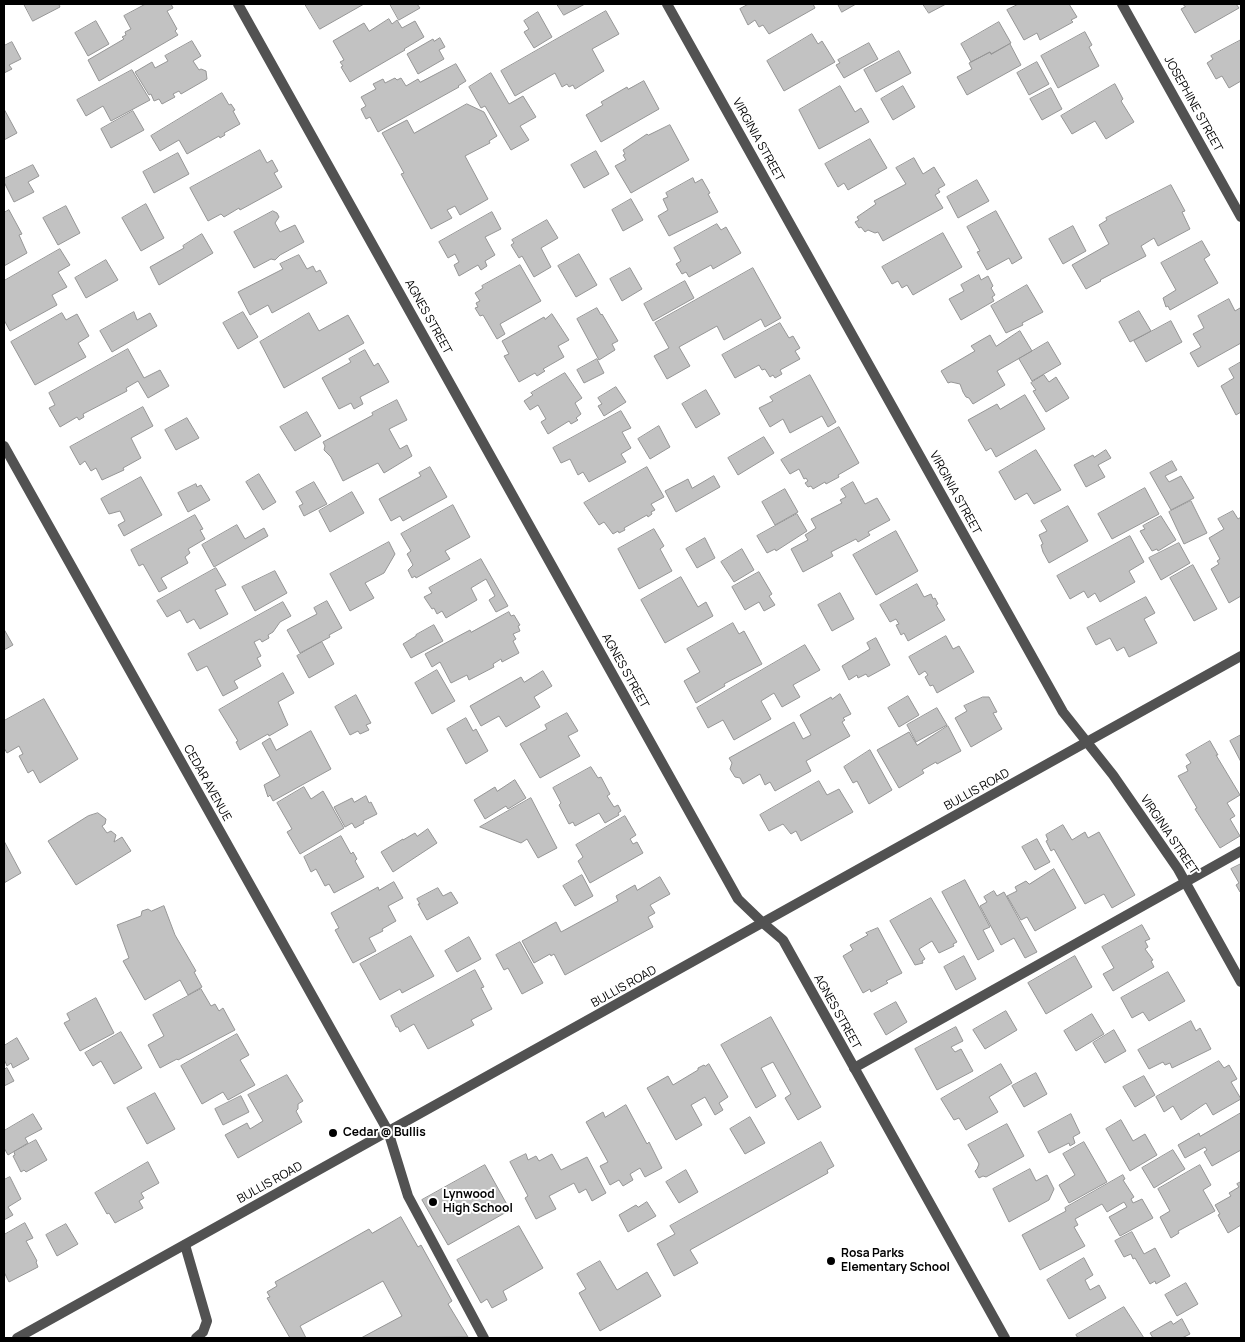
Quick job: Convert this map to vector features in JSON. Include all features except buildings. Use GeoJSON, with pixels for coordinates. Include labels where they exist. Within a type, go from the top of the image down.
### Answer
{"type":"FeatureCollection","features":[{"type":"Feature","properties":{"kind":"street","name":"AGNES STREET"},"geometry":{"type":"LineString","coordinates":[[238,4],[738,899],[783,940],[1005,1338]]}},
{"type":"Feature","properties":{"kind":"street","name":"VIRGINIA STREET"},"geometry":{"type":"LineString","coordinates":[[668,4],[1063,712],[1113,775],[1186,882],[1241,982]]}},
{"type":"Feature","properties":{"kind":"street","name":"JOSEPHINE STREET"},"geometry":{"type":"LineString","coordinates":[[1122,4],[1241,217]]}},
{"type":"Feature","properties":{"kind":"street","name":"CEDAR AVENUE"},"geometry":{"type":"LineString","coordinates":[[4,446],[388,1132],[408,1196],[484,1338]]}},
{"type":"Feature","properties":{"kind":"street","name":"BULLIS ROAD"},"geometry":{"type":"LineString","coordinates":[[18,1338],[1241,656]]}},
{"type":"Feature","properties":{"kind":"street"},"geometry":{"type":"LineString","coordinates":[[854,1068],[1241,851]]}},
{"type":"Feature","properties":{"kind":"street"},"geometry":{"type":"LineString","coordinates":[[185,1245],[207,1321],[203,1332],[196,1338]]}},
{"type":"Feature","properties":{"kind":"place","name":"Cedar @ Bullis"},"geometry":{"type":"Point","coordinates":[333,1133]}},
{"type":"Feature","properties":{"kind":"place","name":"Lynwood High School"},"geometry":{"type":"Point","coordinates":[433,1202]}},
{"type":"Feature","properties":{"kind":"place","name":"Rosa Parks Elementary School"},"geometry":{"type":"Point","coordinates":[831,1261]}}]}
